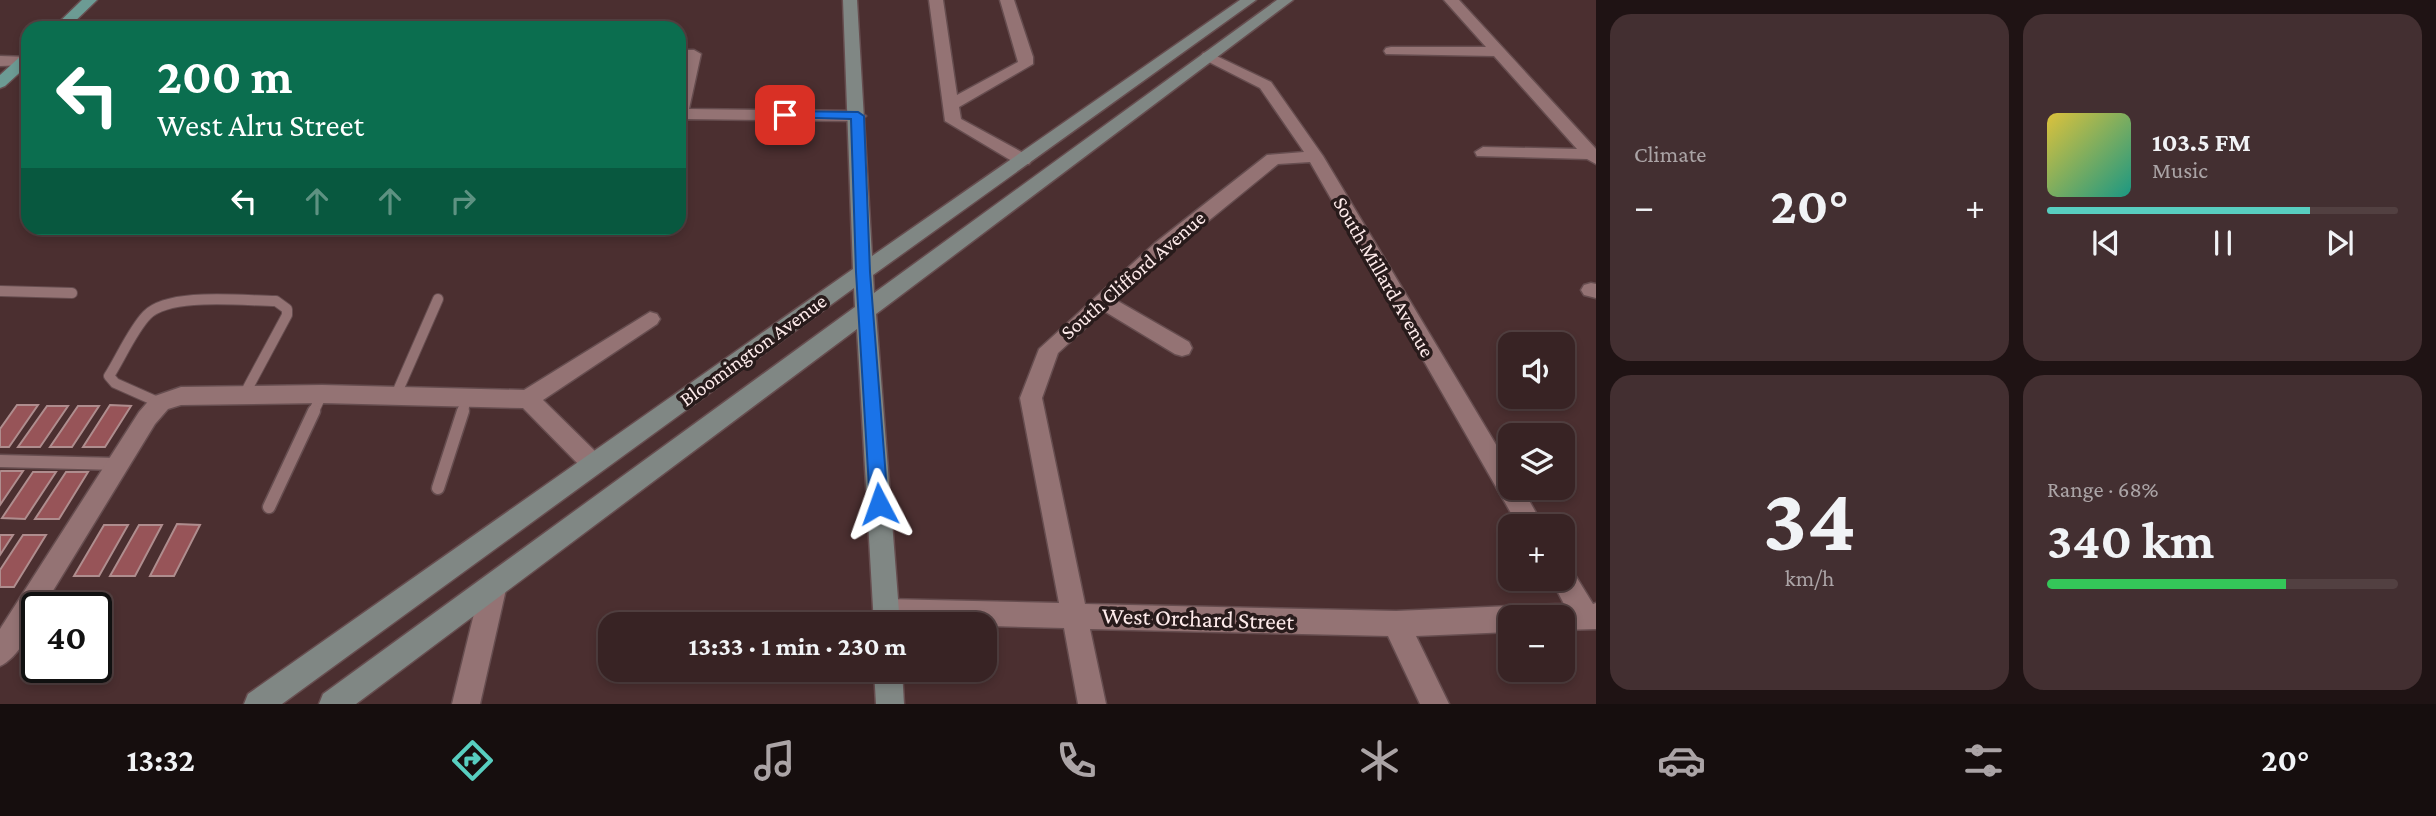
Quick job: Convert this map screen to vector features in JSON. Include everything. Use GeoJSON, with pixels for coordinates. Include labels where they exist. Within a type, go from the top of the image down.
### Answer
{"type":"FeatureCollection","features":[{"type":"Feature","properties":{"kind":"main road"},"geometry":{"type":"LineString","coordinates":[[68,21],[90,0]]}},
{"type":"Feature","properties":{"kind":"main road"},"geometry":{"type":"LineString","coordinates":[[850,0],[858,116],[863,272],[886,612]]}},
{"type":"Feature","properties":{"kind":"main road","name":"Bloomington Avenue"},"geometry":{"type":"LineString","coordinates":[[258,704],[863,272],[1250,0]]}},
{"type":"Feature","properties":{"kind":"main road","name":"Bloomington Avenue"},"geometry":{"type":"LineString","coordinates":[[333,704],[866,313],[1286,0]]}},
{"type":"Feature","properties":{"kind":"main road"},"geometry":{"type":"LineString","coordinates":[[0,83],[21,64]]}},
{"type":"Feature","properties":{"kind":"main road"},"geometry":{"type":"LineString","coordinates":[[889,682],[890,704]]}},
{"type":"Feature","properties":{"kind":"street"},"geometry":{"type":"LineString","coordinates":[[936,0],[953,104],[953,121],[1023,160]]}},
{"type":"Feature","properties":{"kind":"street"},"geometry":{"type":"LineString","coordinates":[[953,104],[1025,64],[1026,57],[1007,0]]}},
{"type":"Feature","properties":{"kind":"street"},"geometry":{"type":"LineString","coordinates":[[1451,0],[1594,156]]}},
{"type":"Feature","properties":{"kind":"street"},"geometry":{"type":"LineString","coordinates":[[1391,51],[1499,52]]}},
{"type":"Feature","properties":{"kind":"street","name":"South Millard Avenue"},"geometry":{"type":"LineString","coordinates":[[1208,56],[1266,85],[1315,156],[1524,514]]}},
{"type":"Feature","properties":{"kind":"street"},"geometry":{"type":"LineString","coordinates":[[0,61],[21,59]]}},
{"type":"Feature","properties":{"kind":"street"},"geometry":{"type":"LineString","coordinates":[[686,116],[858,116]]}},
{"type":"Feature","properties":{"kind":"street"},"geometry":{"type":"LineString","coordinates":[[1483,152],[1594,156]]}},
{"type":"Feature","properties":{"kind":"street","name":"South Clifford Avenue"},"geometry":{"type":"LineString","coordinates":[[1092,704],[1031,398],[1049,349],[1181,232],[1273,159],[1315,156]]}},
{"type":"Feature","properties":{"kind":"street"},"geometry":{"type":"LineString","coordinates":[[1104,302],[1182,348]]}},
{"type":"Feature","properties":{"kind":"street"},"geometry":{"type":"LineString","coordinates":[[0,653],[117,464],[160,403],[181,396],[322,394],[528,399],[650,319]]}},
{"type":"Feature","properties":{"kind":"street"},"geometry":{"type":"LineString","coordinates":[[528,399],[593,464]]}},
{"type":"Feature","properties":{"kind":"street"},"geometry":{"type":"LineString","coordinates":[[466,704],[494,584]]}},
{"type":"Feature","properties":{"kind":"street"},"geometry":{"type":"LineString","coordinates":[[1573,591],[1591,615]]}},
{"type":"Feature","properties":{"kind":"street","name":"West Orchard Street"},"geometry":{"type":"LineString","coordinates":[[997,616],[1074,614],[1396,624],[1498,620]]}},
{"type":"Feature","properties":{"kind":"street"},"geometry":{"type":"LineString","coordinates":[[1396,624],[1435,704]]}},
{"type":"Feature","properties":{"kind":"lane"},"geometry":{"type":"LineString","coordinates":[[0,291],[72,293]]}},
{"type":"Feature","properties":{"kind":"lane"},"geometry":{"type":"LineString","coordinates":[[396,395],[438,299]]}},
{"type":"Feature","properties":{"kind":"lane"},"geometry":{"type":"LineString","coordinates":[[160,403],[115,383],[108,376],[147,315],[162,306],[181,300],[276,302],[287,309],[287,315],[244,395]]}},
{"type":"Feature","properties":{"kind":"lane"},"geometry":{"type":"LineString","coordinates":[[269,507],[322,394]]}},
{"type":"Feature","properties":{"kind":"lane"},"geometry":{"type":"LineString","coordinates":[[438,488],[467,397]]}},
{"type":"Feature","properties":{"kind":"lane"},"geometry":{"type":"LineString","coordinates":[[0,461],[117,464]]}},
{"type":"Feature","properties":{"kind":"building"},"geometry":{"type":"Polygon","coordinates":[[[17,405],[38,405],[9,447],[0,447],[0,429],[17,405]]]}},
{"type":"Feature","properties":{"kind":"building"},"geometry":{"type":"Polygon","coordinates":[[[110,405],[131,406],[105,447],[83,447],[110,405]]]}},
{"type":"Feature","properties":{"kind":"building"},"geometry":{"type":"Polygon","coordinates":[[[47,406],[68,406],[40,447],[18,447],[47,406]]]}},
{"type":"Feature","properties":{"kind":"building"},"geometry":{"type":"Polygon","coordinates":[[[78,406],[99,406],[72,447],[50,447],[78,406]]]}},
{"type":"Feature","properties":{"kind":"building"},"geometry":{"type":"Polygon","coordinates":[[[23,471],[0,505],[0,472],[23,471]]]}},
{"type":"Feature","properties":{"kind":"building"},"geometry":{"type":"Polygon","coordinates":[[[33,472],[56,472],[25,519],[2,518],[33,472]]]}},
{"type":"Feature","properties":{"kind":"building"},"geometry":{"type":"Polygon","coordinates":[[[66,472],[88,472],[59,519],[35,519],[66,472]]]}},
{"type":"Feature","properties":{"kind":"building"},"geometry":{"type":"Polygon","coordinates":[[[177,524],[200,525],[174,576],[150,576],[177,524]]]}},
{"type":"Feature","properties":{"kind":"building"},"geometry":{"type":"Polygon","coordinates":[[[104,525],[128,525],[99,576],[74,576],[104,525]]]}},
{"type":"Feature","properties":{"kind":"building"},"geometry":{"type":"Polygon","coordinates":[[[139,525],[162,525],[135,576],[110,576],[139,525]]]}},
{"type":"Feature","properties":{"kind":"building"},"geometry":{"type":"Polygon","coordinates":[[[0,535],[13,535],[0,555],[0,535]]]}},
{"type":"Feature","properties":{"kind":"building"},"geometry":{"type":"Polygon","coordinates":[[[23,535],[46,535],[14,587],[0,587],[0,570],[23,535]]]}},
{"type":"Feature","properties":{"kind":"route"},"geometry":{"type":"LineString","coordinates":[[785,115],[858,116],[863,272],[879,504]]}}]}
